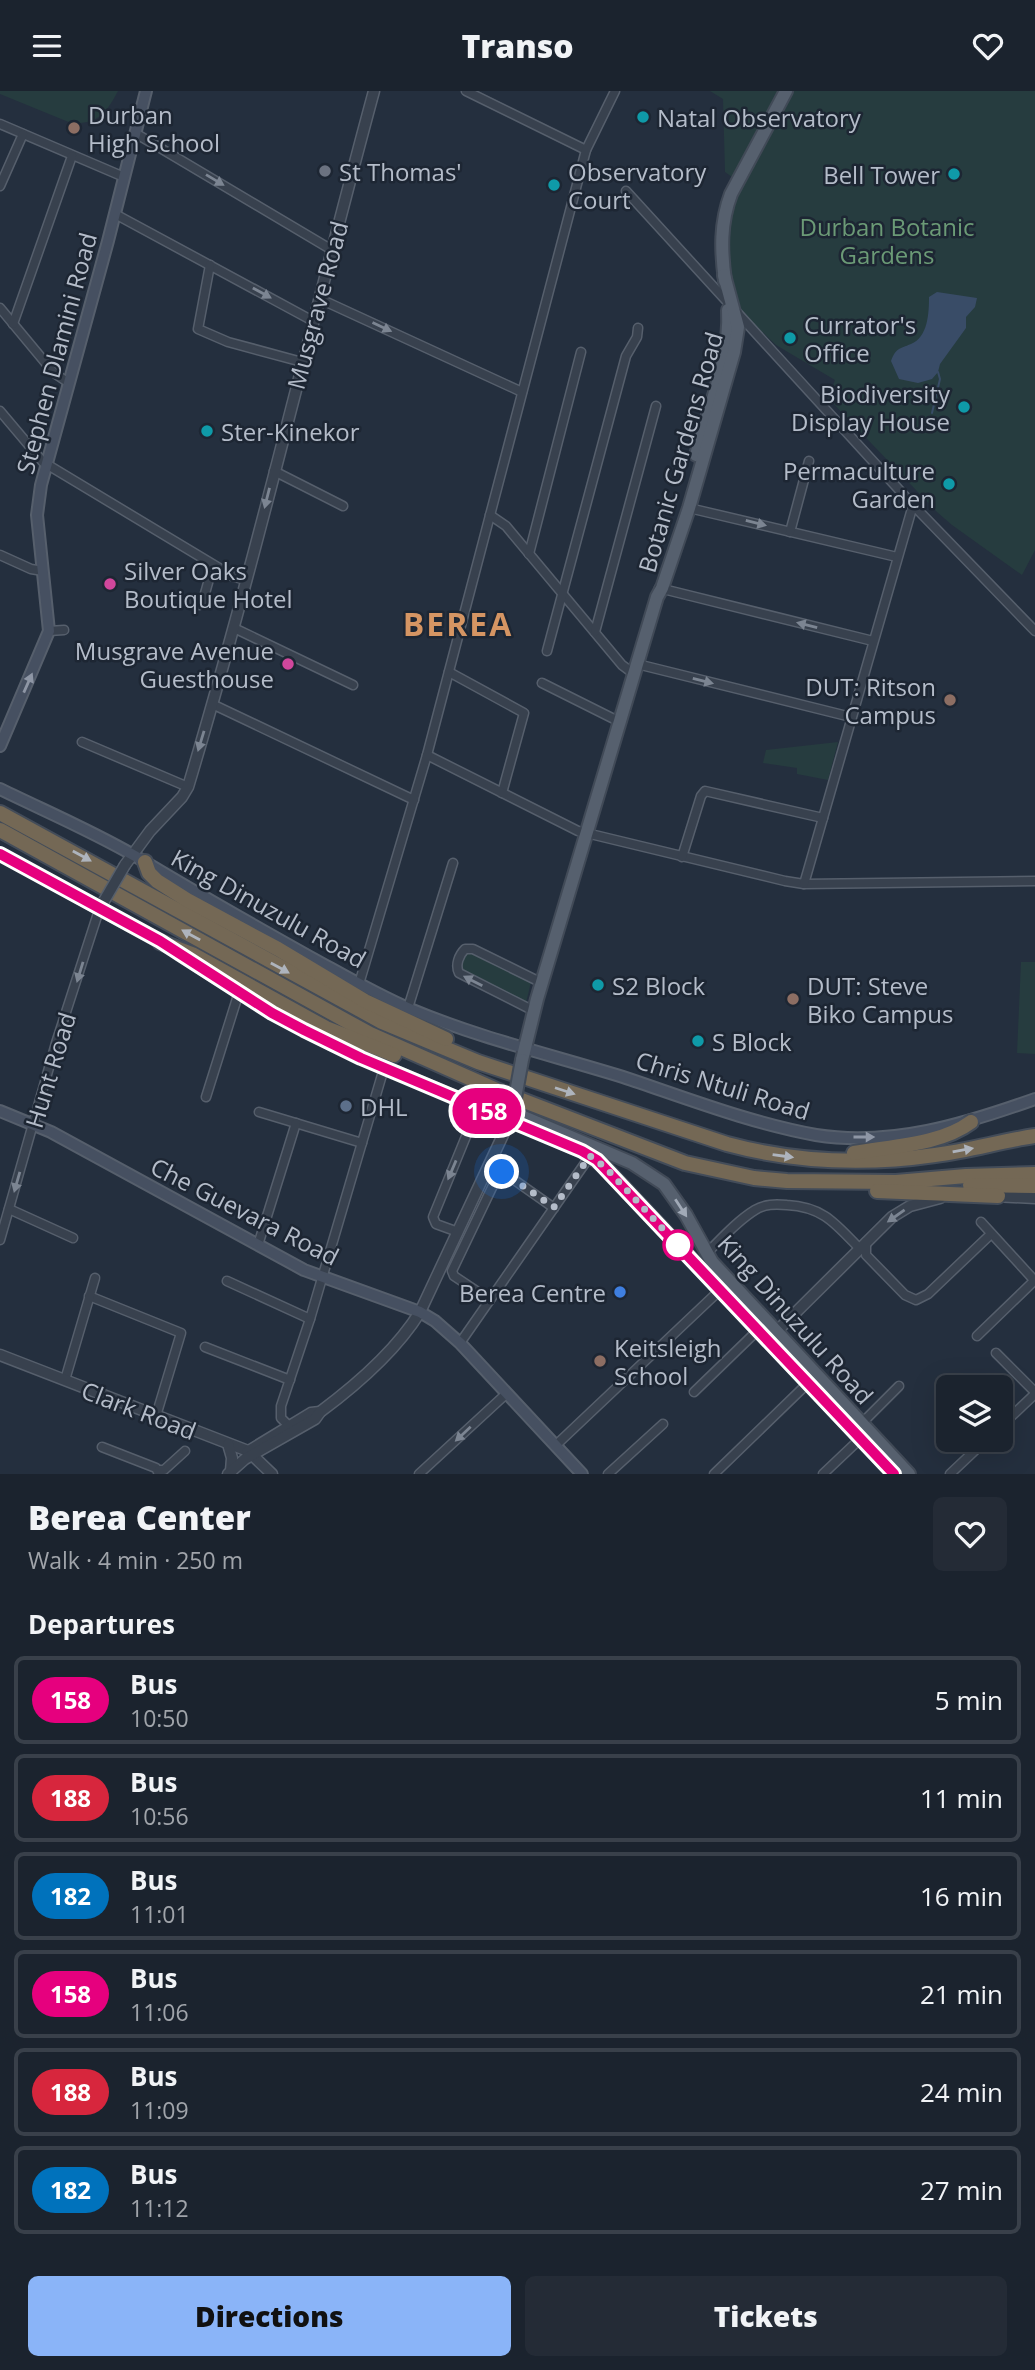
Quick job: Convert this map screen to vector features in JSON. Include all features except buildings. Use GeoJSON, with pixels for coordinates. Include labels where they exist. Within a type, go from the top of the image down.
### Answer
{"type":"FeatureCollection","features":[{"type":"Feature","properties":{"kind":"highway"},"geometry":{"type":"LineString","coordinates":[[0,807],[49,838]]}},
{"type":"Feature","properties":{"kind":"highway"},"geometry":{"type":"LineString","coordinates":[[0,813],[382,1022],[501,1070],[727,1144],[761,1153],[822,1160],[906,1159],[1035,1136]]}},
{"type":"Feature","properties":{"kind":"highway"},"geometry":{"type":"LineString","coordinates":[[0,830],[349,1024],[500,1092],[685,1163],[754,1178],[837,1182],[915,1181],[1035,1174]]}},
{"type":"Feature","properties":{"kind":"highway"},"geometry":{"type":"LineString","coordinates":[[0,839],[58,861]]}},
{"type":"Feature","properties":{"kind":"highway"},"geometry":{"type":"LineString","coordinates":[[139,858],[157,881],[187,900],[365,1001],[476,1053],[501,1070]]}},
{"type":"Feature","properties":{"kind":"highway"},"geometry":{"type":"LineString","coordinates":[[160,941],[192,954],[326,1028],[471,1085],[500,1092]]}},
{"type":"Feature","properties":{"kind":"highway"},"geometry":{"type":"LineString","coordinates":[[822,1160],[940,1136],[971,1122]]}},
{"type":"Feature","properties":{"kind":"highway"},"geometry":{"type":"LineString","coordinates":[[1014,1139],[1035,1128]]}},
{"type":"Feature","properties":{"kind":"highway"},"geometry":{"type":"LineString","coordinates":[[915,1181],[980,1186],[1035,1186]]}},
{"type":"Feature","properties":{"kind":"highway"},"geometry":{"type":"LineString","coordinates":[[837,1182],[869,1191],[998,1196]]}},
{"type":"Feature","properties":{"kind":"main road","name":"Stephen Dlamini Road"},"geometry":{"type":"LineString","coordinates":[[0,746],[49,631],[37,510],[146,91]]}},
{"type":"Feature","properties":{"kind":"main road","name":"Botanic Gardens Road"},"geometry":{"type":"LineString","coordinates":[[511,1114],[534,1011],[659,591],[726,348],[729,328],[722,235],[726,207],[786,91]]}},
{"type":"Feature","properties":{"kind":"main road","name":"Botanic Gardens Road"},"geometry":{"type":"LineString","coordinates":[[659,591],[689,507],[743,326],[727,300]]}},
{"type":"Feature","properties":{"kind":"main road","name":"King Dinuzulu Road"},"geometry":{"type":"LineString","coordinates":[[0,789],[139,858],[206,900],[359,984],[408,1008],[523,1054]]}},
{"type":"Feature","properties":{"kind":"main road","name":"King Dinuzulu Road"},"geometry":{"type":"LineString","coordinates":[[0,854],[102,904],[239,992],[304,1030],[384,1068],[478,1107],[511,1114],[611,1153],[656,1177],[680,1204],[706,1254],[808,1383],[894,1474]]}},
{"type":"Feature","properties":{"kind":"main road","name":"Chris Ntuli Road"},"geometry":{"type":"LineString","coordinates":[[523,1054],[768,1124],[818,1135],[885,1137],[932,1130],[971,1122],[1035,1099]]}},
{"type":"Feature","properties":{"kind":"main road","name":"Che Guevara Road"},"geometry":{"type":"LineString","coordinates":[[0,1111],[33,1123],[322,1277],[435,1321],[460,1343],[582,1474]]}},
{"type":"Feature","properties":{"kind":"main road","name":"King Dinuzulu Road"},"geometry":{"type":"LineString","coordinates":[[511,1114],[590,1156],[606,1168],[758,1330],[772,1336],[862,1423],[909,1474]]}},
{"type":"Feature","properties":{"kind":"street","name":"Musgrave Road"},"geometry":{"type":"LineString","coordinates":[[102,904],[125,865],[139,858],[150,831],[188,787],[247,580],[374,91]]}},
{"type":"Feature","properties":{"kind":"street"},"geometry":{"type":"LineString","coordinates":[[466,91],[586,150]]}},
{"type":"Feature","properties":{"kind":"street"},"geometry":{"type":"LineString","coordinates":[[359,984],[427,755],[586,150],[615,91]]}},
{"type":"Feature","properties":{"kind":"street"},"geometry":{"type":"LineString","coordinates":[[0,124],[124,177]]}},
{"type":"Feature","properties":{"kind":"street"},"geometry":{"type":"LineString","coordinates":[[135,133],[332,250]]}},
{"type":"Feature","properties":{"kind":"street"},"geometry":{"type":"LineString","coordinates":[[0,186],[23,134]]}},
{"type":"Feature","properties":{"kind":"street"},"geometry":{"type":"LineString","coordinates":[[13,324],[72,156]]}},
{"type":"Feature","properties":{"kind":"street"},"geometry":{"type":"LineString","coordinates":[[626,191],[727,300]]}},
{"type":"Feature","properties":{"kind":"street"},"geometry":{"type":"LineString","coordinates":[[114,214],[313,321]]}},
{"type":"Feature","properties":{"kind":"street"},"geometry":{"type":"LineString","coordinates":[[210,265],[198,330],[228,342],[302,362]]}},
{"type":"Feature","properties":{"kind":"street"},"geometry":{"type":"LineString","coordinates":[[320,299],[522,392]]}},
{"type":"Feature","properties":{"kind":"street"},"geometry":{"type":"LineString","coordinates":[[0,308],[54,373],[69,383]]}},
{"type":"Feature","properties":{"kind":"street"},"geometry":{"type":"LineString","coordinates":[[743,326],[1035,631]]}},
{"type":"Feature","properties":{"kind":"street"},"geometry":{"type":"LineString","coordinates":[[547,651],[625,359],[629,347],[637,337],[638,328]]}},
{"type":"Feature","properties":{"kind":"street"},"geometry":{"type":"LineString","coordinates":[[529,554],[582,352]]}},
{"type":"Feature","properties":{"kind":"street"},"geometry":{"type":"LineString","coordinates":[[596,632],[656,406]]}},
{"type":"Feature","properties":{"kind":"street"},"geometry":{"type":"LineString","coordinates":[[0,411],[30,449],[47,464],[213,565],[234,577],[247,580]]}},
{"type":"Feature","properties":{"kind":"street"},"geometry":{"type":"LineString","coordinates":[[790,532],[809,461]]}},
{"type":"Feature","properties":{"kind":"street"},"geometry":{"type":"LineString","coordinates":[[274,471],[343,506]]}},
{"type":"Feature","properties":{"kind":"street"},"geometry":{"type":"LineString","coordinates":[[804,884],[913,505]]}},
{"type":"Feature","properties":{"kind":"street"},"geometry":{"type":"LineString","coordinates":[[689,507],[897,557]]}},
{"type":"Feature","properties":{"kind":"street"},"geometry":{"type":"LineString","coordinates":[[490,515],[506,526],[622,665],[852,717]]}},
{"type":"Feature","properties":{"kind":"street"},"geometry":{"type":"LineString","coordinates":[[0,555],[31,569],[43,571]]}},
{"type":"Feature","properties":{"kind":"street"},"geometry":{"type":"LineString","coordinates":[[189,601],[202,604],[213,565]]}},
{"type":"Feature","properties":{"kind":"street"},"geometry":{"type":"LineString","coordinates":[[659,591],[873,641]]}},
{"type":"Feature","properties":{"kind":"street"},"geometry":{"type":"LineString","coordinates":[[234,628],[353,685]]}},
{"type":"Feature","properties":{"kind":"street"},"geometry":{"type":"LineString","coordinates":[[49,631],[64,630]]}},
{"type":"Feature","properties":{"kind":"street"},"geometry":{"type":"LineString","coordinates":[[449,672],[525,714],[502,793]]}},
{"type":"Feature","properties":{"kind":"street"},"geometry":{"type":"LineString","coordinates":[[542,683],[620,722]]}},
{"type":"Feature","properties":{"kind":"street"},"geometry":{"type":"LineString","coordinates":[[212,704],[414,800]]}},
{"type":"Feature","properties":{"kind":"street"},"geometry":{"type":"LineString","coordinates":[[82,742],[188,787]]}},
{"type":"Feature","properties":{"kind":"street"},"geometry":{"type":"LineString","coordinates":[[427,755],[587,834],[804,884],[1035,881]]}},
{"type":"Feature","properties":{"kind":"street"},"geometry":{"type":"LineString","coordinates":[[682,857],[702,793],[710,791],[823,818]]}},
{"type":"Feature","properties":{"kind":"street"},"geometry":{"type":"LineString","coordinates":[[408,1008],[453,863]]}},
{"type":"Feature","properties":{"kind":"street","name":"Hunt Road"},"geometry":{"type":"LineString","coordinates":[[0,1240],[56,1043],[102,904]]}},
{"type":"Feature","properties":{"kind":"street"},"geometry":{"type":"LineString","coordinates":[[534,1011],[459,973],[457,967],[465,949],[473,949],[542,983]]}},
{"type":"Feature","properties":{"kind":"street"},"geometry":{"type":"LineString","coordinates":[[206,1097],[239,992]]}},
{"type":"Feature","properties":{"kind":"street"},"geometry":{"type":"LineString","coordinates":[[289,1426],[280,1415],[384,1068]]}},
{"type":"Feature","properties":{"kind":"street"},"geometry":{"type":"LineString","coordinates":[[458,1233],[436,1224],[433,1217],[478,1107]]}},
{"type":"Feature","properties":{"kind":"street"},"geometry":{"type":"LineString","coordinates":[[259,1112],[362,1143]]}},
{"type":"Feature","properties":{"kind":"street"},"geometry":{"type":"LineString","coordinates":[[248,1455],[315,1419],[397,1343],[419,1313],[511,1114]]}},
{"type":"Feature","properties":{"kind":"street"},"geometry":{"type":"LineString","coordinates":[[258,1245],[296,1123]]}},
{"type":"Feature","properties":{"kind":"street"},"geometry":{"type":"LineString","coordinates":[[460,1343],[590,1156]]}},
{"type":"Feature","properties":{"kind":"street"},"geometry":{"type":"LineString","coordinates":[[490,1300],[452,1271],[498,1175],[503,1172],[554,1207]]}},
{"type":"Feature","properties":{"kind":"street"},"geometry":{"type":"LineString","coordinates":[[772,1336],[849,1257],[864,1248],[892,1217],[924,1201],[944,1198],[1035,1198]]}},
{"type":"Feature","properties":{"kind":"street"},"geometry":{"type":"LineString","coordinates":[[706,1254],[757,1208],[774,1204],[805,1207],[817,1210],[834,1222],[864,1248],[905,1295],[920,1299],[991,1234]]}},
{"type":"Feature","properties":{"kind":"street"},"geometry":{"type":"LineString","coordinates":[[9,1209],[73,1238]]}},
{"type":"Feature","properties":{"kind":"street"},"geometry":{"type":"LineString","coordinates":[[977,1336],[1035,1281],[981,1223]]}},
{"type":"Feature","properties":{"kind":"street"},"geometry":{"type":"LineString","coordinates":[[65,1380],[95,1278]]}},
{"type":"Feature","properties":{"kind":"street"},"geometry":{"type":"LineString","coordinates":[[227,1281],[310,1319]]}},
{"type":"Feature","properties":{"kind":"street"},"geometry":{"type":"LineString","coordinates":[[555,1446],[720,1290]]}},
{"type":"Feature","properties":{"kind":"street"},"geometry":{"type":"LineString","coordinates":[[89,1296],[181,1333],[156,1416]]}},
{"type":"Feature","properties":{"kind":"street"},"geometry":{"type":"LineString","coordinates":[[694,1392],[758,1330]]}},
{"type":"Feature","properties":{"kind":"street"},"geometry":{"type":"LineString","coordinates":[[205,1347],[290,1380]]}},
{"type":"Feature","properties":{"kind":"street"},"geometry":{"type":"LineString","coordinates":[[996,1353],[1035,1393],[1013,1414]]}},
{"type":"Feature","properties":{"kind":"street","name":"Clark Road"},"geometry":{"type":"LineString","coordinates":[[0,1355],[228,1444],[248,1455],[272,1474]]}},
{"type":"Feature","properties":{"kind":"street"},"geometry":{"type":"LineString","coordinates":[[714,1474],[808,1383]]}},
{"type":"Feature","properties":{"kind":"street"},"geometry":{"type":"LineString","coordinates":[[862,1423],[899,1386]]}},
{"type":"Feature","properties":{"kind":"street"},"geometry":{"type":"LineString","coordinates":[[419,1474],[506,1394]]}},
{"type":"Feature","properties":{"kind":"street"},"geometry":{"type":"LineString","coordinates":[[230,1473],[248,1455],[289,1426],[311,1413],[320,1412]]}},
{"type":"Feature","properties":{"kind":"street"},"geometry":{"type":"LineString","coordinates":[[608,1474],[663,1424]]}},
{"type":"Feature","properties":{"kind":"street"},"geometry":{"type":"LineString","coordinates":[[823,1474],[861,1438]]}},
{"type":"Feature","properties":{"kind":"street"},"geometry":{"type":"LineString","coordinates":[[228,1444],[232,1458],[230,1473]]}},
{"type":"Feature","properties":{"kind":"street"},"geometry":{"type":"LineString","coordinates":[[102,1447],[159,1472],[185,1451]]}},
{"type":"Feature","properties":{"kind":"street"},"geometry":{"type":"LineString","coordinates":[[950,1474],[973,1452]]}},
{"type":"Feature","properties":{"kind":"green space"},"geometry":{"type":"Polygon","coordinates":[[[0,91],[118,91],[100,116],[88,122],[71,123],[0,94],[0,91]]]}},
{"type":"Feature","properties":{"kind":"green space","name":"Durban Botanic Gardens"},"geometry":{"type":"Polygon","coordinates":[[[710,91],[1035,91],[1035,550],[1022,575],[937,512],[828,398],[835,380],[776,345],[730,301],[724,238],[742,184],[725,172],[723,99],[710,91]]]}},
{"type":"Feature","properties":{"kind":"green space"},"geometry":{"type":"Polygon","coordinates":[[[838,742],[828,780],[797,774],[797,768],[763,763],[766,750],[838,742]]]}},
{"type":"Feature","properties":{"kind":"green space"},"geometry":{"type":"Polygon","coordinates":[[[471,952],[531,982],[526,1003],[462,972],[461,961],[464,955],[471,952]]]}},
{"type":"Feature","properties":{"kind":"green space"},"geometry":{"type":"Polygon","coordinates":[[[1021,962],[1035,962],[1035,1054],[1017,1053],[1021,962]]]}},
{"type":"Feature","properties":{"kind":"water"},"geometry":{"type":"Polygon","coordinates":[[[937,292],[977,298],[975,307],[966,317],[966,328],[932,379],[918,383],[899,379],[891,361],[898,349],[917,341],[921,336],[928,317],[929,297],[937,292]]]}},
{"type":"Feature","properties":{"kind":"waterway"},"geometry":{"type":"LineString","coordinates":[[932,413],[940,379],[938,372]]}},
{"type":"Feature","properties":{"kind":"bus line","name":"158"},"geometry":{"type":"LineString","coordinates":[[0,854],[160,941],[272,1013],[333,1045],[582,1151],[597,1160],[894,1474]]}},
{"type":"Feature","properties":{"kind":"place","name":"Natal Observatory"},"geometry":{"type":"Point","coordinates":[643,117]}},
{"type":"Feature","properties":{"kind":"place","name":"Durban High School"},"geometry":{"type":"Point","coordinates":[74,128]}},
{"type":"Feature","properties":{"kind":"place","name":"St Thomas'"},"geometry":{"type":"Point","coordinates":[325,171]}},
{"type":"Feature","properties":{"kind":"place","name":"Bell Tower"},"geometry":{"type":"Point","coordinates":[954,174]}},
{"type":"Feature","properties":{"kind":"place","name":"Observatory Court"},"geometry":{"type":"Point","coordinates":[554,185]}},
{"type":"Feature","properties":{"kind":"place","name":"Currator's Office"},"geometry":{"type":"Point","coordinates":[790,338]}},
{"type":"Feature","properties":{"kind":"place","name":"Biodiversity Display House"},"geometry":{"type":"Point","coordinates":[964,407]}},
{"type":"Feature","properties":{"kind":"place","name":"Ster-Kinekor"},"geometry":{"type":"Point","coordinates":[207,431]}},
{"type":"Feature","properties":{"kind":"place","name":"Permaculture Garden"},"geometry":{"type":"Point","coordinates":[949,484]}},
{"type":"Feature","properties":{"kind":"place","name":"Silver Oaks Boutique Hotel"},"geometry":{"type":"Point","coordinates":[110,584]}},
{"type":"Feature","properties":{"kind":"place","name":"Musgrave Avenue Guesthouse"},"geometry":{"type":"Point","coordinates":[288,664]}},
{"type":"Feature","properties":{"kind":"place","name":"DUT: Ritson Campus"},"geometry":{"type":"Point","coordinates":[950,700]}},
{"type":"Feature","properties":{"kind":"place","name":"S2 Block"},"geometry":{"type":"Point","coordinates":[598,985]}},
{"type":"Feature","properties":{"kind":"place","name":"DUT: Steve Biko Campus"},"geometry":{"type":"Point","coordinates":[793,999]}},
{"type":"Feature","properties":{"kind":"place","name":"S Block"},"geometry":{"type":"Point","coordinates":[698,1041]}},
{"type":"Feature","properties":{"kind":"place","name":"DHL"},"geometry":{"type":"Point","coordinates":[346,1106]}},
{"type":"Feature","properties":{"kind":"place","name":"Berea Centre"},"geometry":{"type":"Point","coordinates":[620,1292]}},
{"type":"Feature","properties":{"kind":"place","name":"Keitsleigh School"},"geometry":{"type":"Point","coordinates":[600,1361]}},
{"type":"Feature","properties":{"kind":"district","name":"BEREA"},"geometry":{"type":"Point","coordinates":[458,623]}},
{"type":"Feature","properties":{"kind":"route"},"geometry":{"type":"LineString","coordinates":[[502,1172],[554,1207],[590,1156],[606,1168],[678,1245]]}}]}
